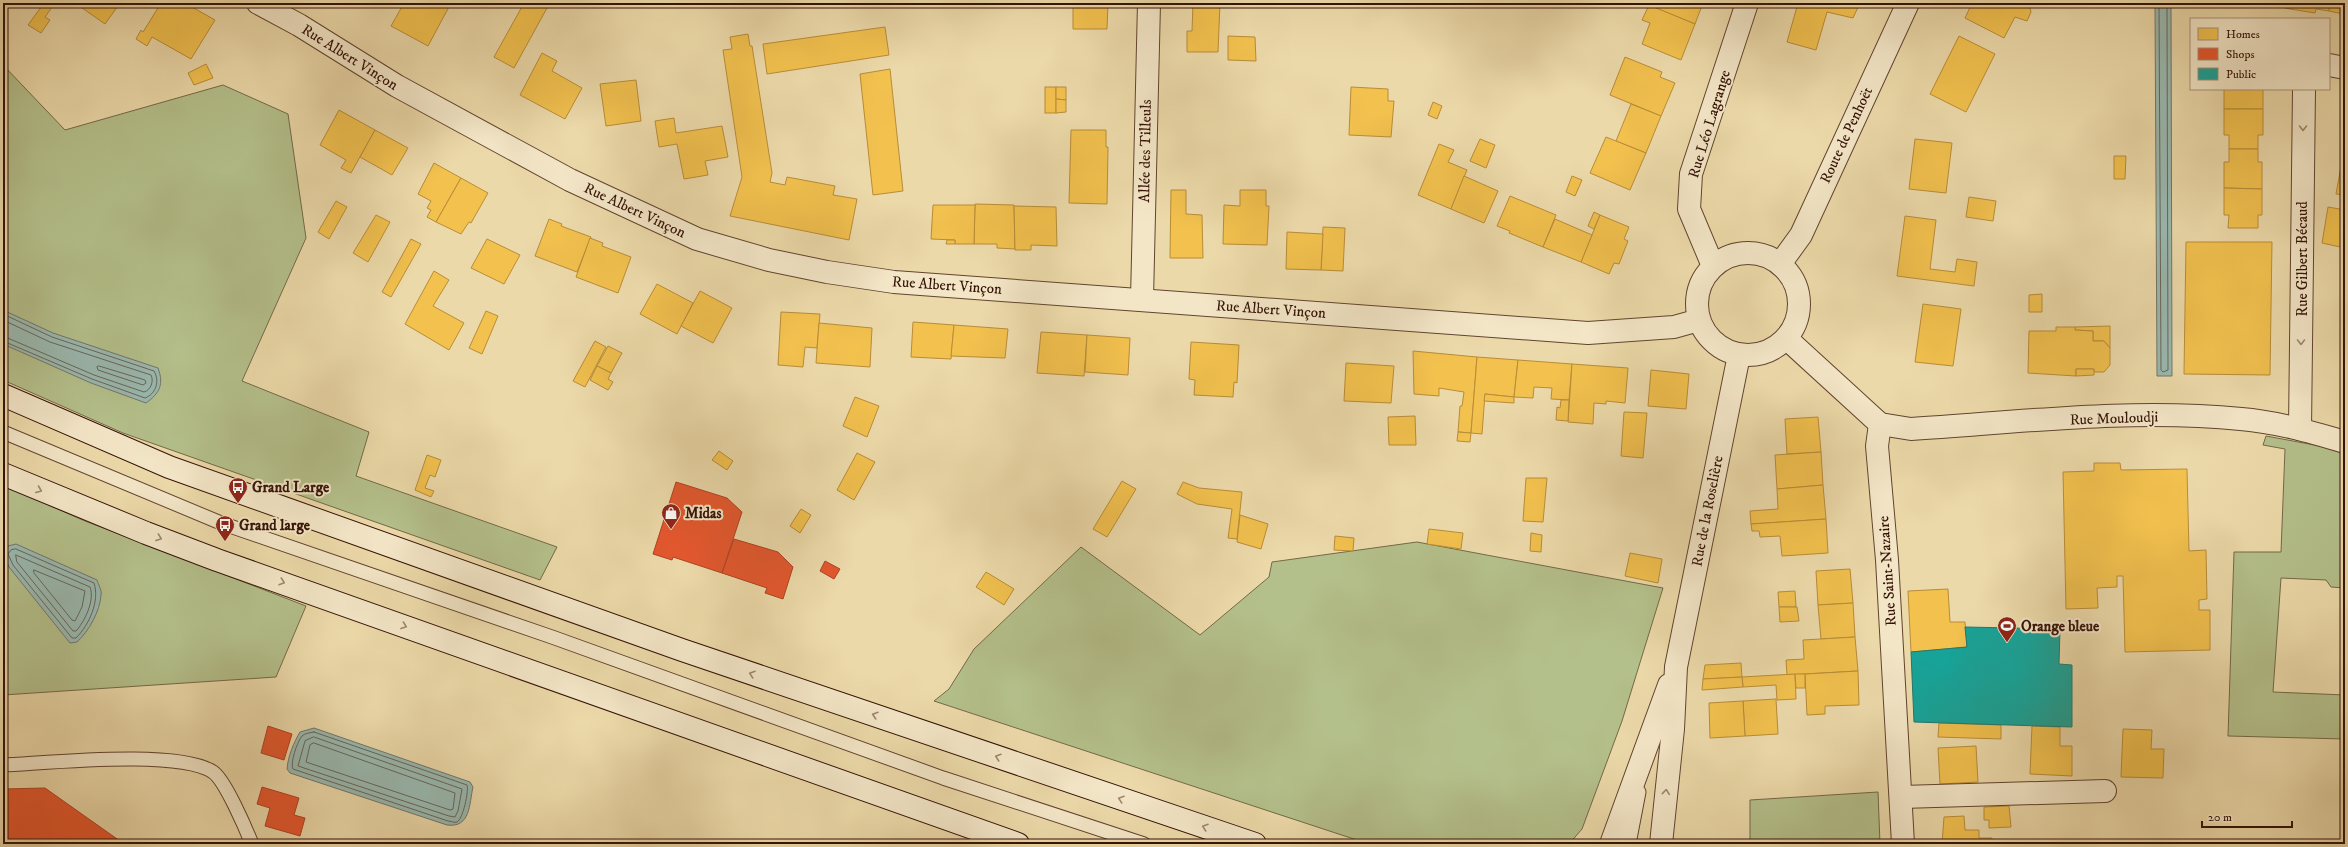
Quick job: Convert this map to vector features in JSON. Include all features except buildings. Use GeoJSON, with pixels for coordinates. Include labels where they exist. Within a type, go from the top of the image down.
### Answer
{"type":"FeatureCollection","features":[{"type":"Feature","properties":{"kind":"street","name":"Rue Albert Vinçon"},"geometry":{"type":"LineString","coordinates":[[258,3],[299,26],[397,86],[564,176],[697,239],[776,262],[827,272],[894,282],[1142,299],[1588,333],[1674,327],[1699,320]]}},
{"type":"Feature","properties":{"kind":"street","name":"Allée des Tilleuls"},"geometry":{"type":"LineString","coordinates":[[1142,299],[1149,3]]}},
{"type":"Feature","properties":{"kind":"street","name":"Rue Léo Lagrange"},"geometry":{"type":"LineString","coordinates":[[1713,266],[1689,209],[1691,174],[1747,3]]}},
{"type":"Feature","properties":{"kind":"street","name":"Route de Penhoët"},"geometry":{"type":"LineString","coordinates":[[1780,264],[1801,235],[1908,3]]}},
{"type":"Feature","properties":{"kind":"street"},"geometry":{"type":"LineString","coordinates":[[2330,65],[2345,68]]}},
{"type":"Feature","properties":{"kind":"street","name":"Rue Gilbert Bécaud"},"geometry":{"type":"LineString","coordinates":[[2300,429],[2304,90]]}},
{"type":"Feature","properties":{"kind":"street"},"geometry":{"type":"LineString","coordinates":[[1739,253],[1753,253],[1767,256],[1780,264],[1791,276],[1798,291],[1799,308],[1795,325],[1786,338],[1765,353],[1752,356],[1739,355],[1726,351],[1714,343],[1705,332],[1699,320],[1697,305],[1698,291],[1704,278],[1713,266],[1725,258],[1739,253]]}},
{"type":"Feature","properties":{"kind":"street"},"geometry":{"type":"LineString","coordinates":[[1786,338],[1880,424]]}},
{"type":"Feature","properties":{"kind":"street","name":"Rue de la Roselière"},"geometry":{"type":"LineString","coordinates":[[1659,840],[1673,729],[1676,667],[1739,355]]}},
{"type":"Feature","properties":{"kind":"street"},"geometry":{"type":"LineString","coordinates":[[3,395],[168,467],[682,650],[1255,844]]}},
{"type":"Feature","properties":{"kind":"street","name":"Rue Mouloudji"},"geometry":{"type":"LineString","coordinates":[[1880,424],[1911,428],[2143,415],[2242,419],[2300,429],[2345,442]]}},
{"type":"Feature","properties":{"kind":"street","name":"Rue Saint-Nazaire"},"geometry":{"type":"LineString","coordinates":[[1880,424],[1877,446],[1887,560],[1902,797],[1903,844]]}},
{"type":"Feature","properties":{"kind":"street"},"geometry":{"type":"LineString","coordinates":[[3,474],[146,533],[217,560],[1018,844]]}},
{"type":"Feature","properties":{"kind":"street","name":"Rue de la Roselière"},"geometry":{"type":"LineString","coordinates":[[1611,844],[1649,735],[1676,667]]}},
{"type":"Feature","properties":{"kind":"street"},"geometry":{"type":"LineString","coordinates":[[1902,797],[2105,791]]}},
{"type":"Feature","properties":{"kind":"lane"},"geometry":{"type":"LineString","coordinates":[[3,432],[221,523],[552,637],[943,778],[1144,844]]}},
{"type":"Feature","properties":{"kind":"lane"},"geometry":{"type":"LineString","coordinates":[[1629,844],[1649,735]]}},
{"type":"Feature","properties":{"kind":"lane"},"geometry":{"type":"LineString","coordinates":[[3,765],[145,759],[182,762],[214,773],[234,803],[252,844]]}},
{"type":"Feature","properties":{"kind":"green space"},"geometry":{"type":"Polygon","coordinates":[[[3,65],[65,130],[223,85],[288,114],[306,238],[242,381],[369,432],[356,476],[557,547],[540,580],[123,433],[3,380],[3,65]]]}},
{"type":"Feature","properties":{"kind":"green space"},"geometry":{"type":"Polygon","coordinates":[[[2266,436],[2320,446],[2345,454],[2345,588],[2331,587],[2326,580],[2281,578],[2273,692],[2345,695],[2345,739],[2228,736],[2234,552],[2281,552],[2285,449],[2263,445],[2266,436]]]}},
{"type":"Feature","properties":{"kind":"green space"},"geometry":{"type":"Polygon","coordinates":[[[3,485],[85,521],[306,606],[276,677],[3,695],[3,485]]]}},
{"type":"Feature","properties":{"kind":"green space"},"geometry":{"type":"Polygon","coordinates":[[[1417,542],[1663,588],[1622,721],[1582,829],[1569,844],[1369,844],[934,701],[949,689],[974,649],[1081,547],[1200,635],[1269,577],[1272,562],[1417,542]]]}},
{"type":"Feature","properties":{"kind":"green space"},"geometry":{"type":"Polygon","coordinates":[[[1878,792],[1880,844],[1750,844],[1750,800],[1878,792]]]}},
{"type":"Feature","properties":{"kind":"water"},"geometry":{"type":"Polygon","coordinates":[[[2155,3],[2171,3],[2172,376],[2157,376],[2155,3]]]}},
{"type":"Feature","properties":{"kind":"water"},"geometry":{"type":"Polygon","coordinates":[[[3,310],[53,333],[158,368],[161,383],[158,392],[146,403],[91,383],[3,344],[3,310]]]}},
{"type":"Feature","properties":{"kind":"water"},"geometry":{"type":"Polygon","coordinates":[[[16,544],[97,580],[101,593],[99,608],[90,627],[77,642],[70,643],[9,567],[4,555],[8,546],[16,544]]]}},
{"type":"Feature","properties":{"kind":"water"},"geometry":{"type":"Polygon","coordinates":[[[314,728],[470,782],[473,787],[468,814],[461,823],[447,825],[290,773],[287,769],[289,759],[300,732],[314,728]]]}},
{"type":"Feature","properties":{"kind":"place","name":"Grand Large"},"geometry":{"type":"Point","coordinates":[238,504]}},
{"type":"Feature","properties":{"kind":"place","name":"Midas"},"geometry":{"type":"Point","coordinates":[671,530]}},
{"type":"Feature","properties":{"kind":"place","name":"Grand large"},"geometry":{"type":"Point","coordinates":[225,542]}},
{"type":"Feature","properties":{"kind":"place","name":"Orange bleue"},"geometry":{"type":"Point","coordinates":[2007,643]}}]}
